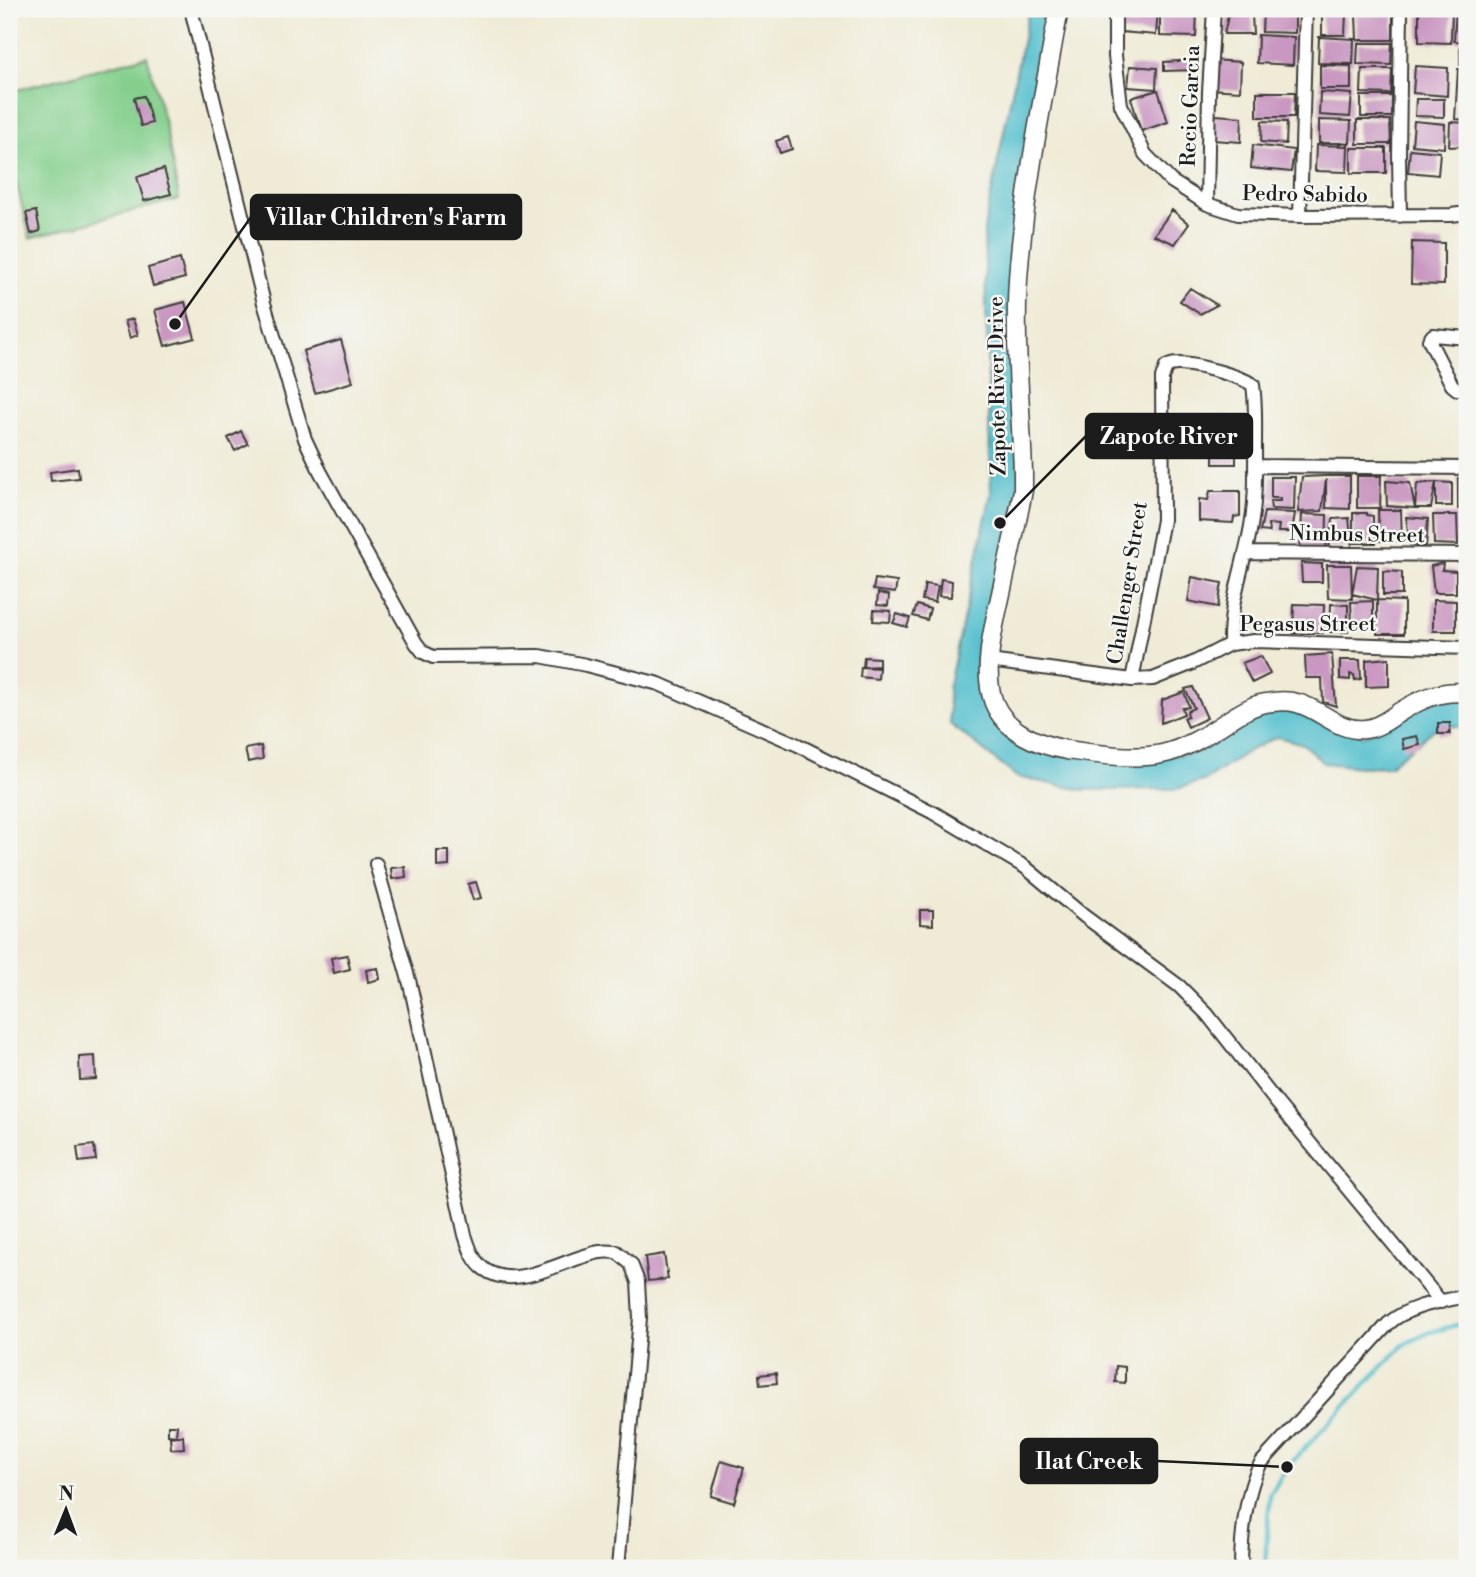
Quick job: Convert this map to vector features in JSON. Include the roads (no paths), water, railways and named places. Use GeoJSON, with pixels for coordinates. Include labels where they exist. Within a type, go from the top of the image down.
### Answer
{"type":"FeatureCollection","features":[{"type":"Feature","properties":{"kind":"main road","name":"Zapote River Drive"},"geometry":{"type":"LineString","coordinates":[[1059,9],[1038,122],[1019,267],[1017,315],[1023,490],[989,661],[994,702],[1000,715],[1024,735],[1049,747],[1133,756],[1161,754],[1188,746],[1245,710],[1261,704],[1296,702],[1350,729],[1366,729],[1382,724],[1427,697],[1445,693],[1467,694]]}},
{"type":"Feature","properties":{"kind":"street"},"geometry":{"type":"LineString","coordinates":[[191,9],[264,303],[305,439],[366,555],[415,643],[423,652],[433,657],[540,656],[659,684],[798,745],[932,812],[1025,867],[1084,916],[1179,986],[1207,1014],[1441,1302]]}},
{"type":"Feature","properties":{"kind":"street","name":"Pedro Sabido"},"geometry":{"type":"LineString","coordinates":[[1115,9],[1115,56],[1121,105],[1145,154],[1171,181],[1207,204],[1238,214],[1400,216],[1467,213]]}},
{"type":"Feature","properties":{"kind":"street","name":"Recio Garcia"},"geometry":{"type":"LineString","coordinates":[[1207,204],[1214,9]]}},
{"type":"Feature","properties":{"kind":"street"},"geometry":{"type":"LineString","coordinates":[[1300,216],[1307,9]]}},
{"type":"Feature","properties":{"kind":"street"},"geometry":{"type":"LineString","coordinates":[[1400,216],[1401,9]]}},
{"type":"Feature","properties":{"kind":"street"},"geometry":{"type":"LineString","coordinates":[[1467,338],[1433,335],[1429,340],[1451,384],[1457,388],[1467,388]]}},
{"type":"Feature","properties":{"kind":"street","name":"Challenger Street"},"geometry":{"type":"LineString","coordinates":[[1132,680],[1163,520],[1161,393],[1166,367],[1175,364],[1189,365],[1238,377],[1253,385],[1255,466]]}},
{"type":"Feature","properties":{"kind":"street"},"geometry":{"type":"LineString","coordinates":[[1230,644],[1232,607],[1255,501],[1255,466],[1467,468]]}},
{"type":"Feature","properties":{"kind":"street","name":"Nimbus Street"},"geometry":{"type":"LineString","coordinates":[[1245,553],[1467,555]]}},
{"type":"Feature","properties":{"kind":"street","name":"Pegasus Street"},"geometry":{"type":"LineString","coordinates":[[989,661],[1132,680],[1153,679],[1174,672],[1230,644],[1268,642],[1467,648]]}},
{"type":"Feature","properties":{"kind":"street"},"geometry":{"type":"LineString","coordinates":[[376,864],[410,984],[465,1236],[472,1254],[484,1269],[502,1277],[526,1276],[600,1252],[617,1252],[631,1264],[638,1282],[640,1318],[618,1568]]}},
{"type":"Feature","properties":{"kind":"street"},"geometry":{"type":"LineString","coordinates":[[1241,1568],[1244,1528],[1253,1481],[1261,1463],[1398,1315],[1467,1296]]}},
{"type":"Feature","properties":{"kind":"water"},"geometry":{"type":"Polygon","coordinates":[[[1029,9],[1053,9],[1018,229],[1020,494],[983,665],[987,712],[1032,742],[1144,760],[1198,752],[1258,714],[1295,706],[1364,736],[1435,700],[1467,699],[1467,730],[1456,726],[1436,728],[1389,766],[1360,767],[1324,763],[1303,744],[1277,737],[1250,750],[1206,780],[1177,789],[1082,790],[1017,777],[950,724],[948,689],[991,494],[984,229],[1029,9]]]}},
{"type":"Feature","properties":{"kind":"waterway"},"geometry":{"type":"LineString","coordinates":[[1266,1568],[1270,1495],[1287,1467],[1403,1345],[1428,1333],[1467,1322]]}},
{"type":"Feature","properties":{"kind":"place","name":"Villar Children's Farm"},"geometry":{"type":"Point","coordinates":[175,324]}},
{"type":"Feature","properties":{"kind":"place","name":"Zapote River"},"geometry":{"type":"Point","coordinates":[1000,523]}},
{"type":"Feature","properties":{"kind":"place","name":"Ilat Creek"},"geometry":{"type":"Point","coordinates":[1287,1467]}}]}
